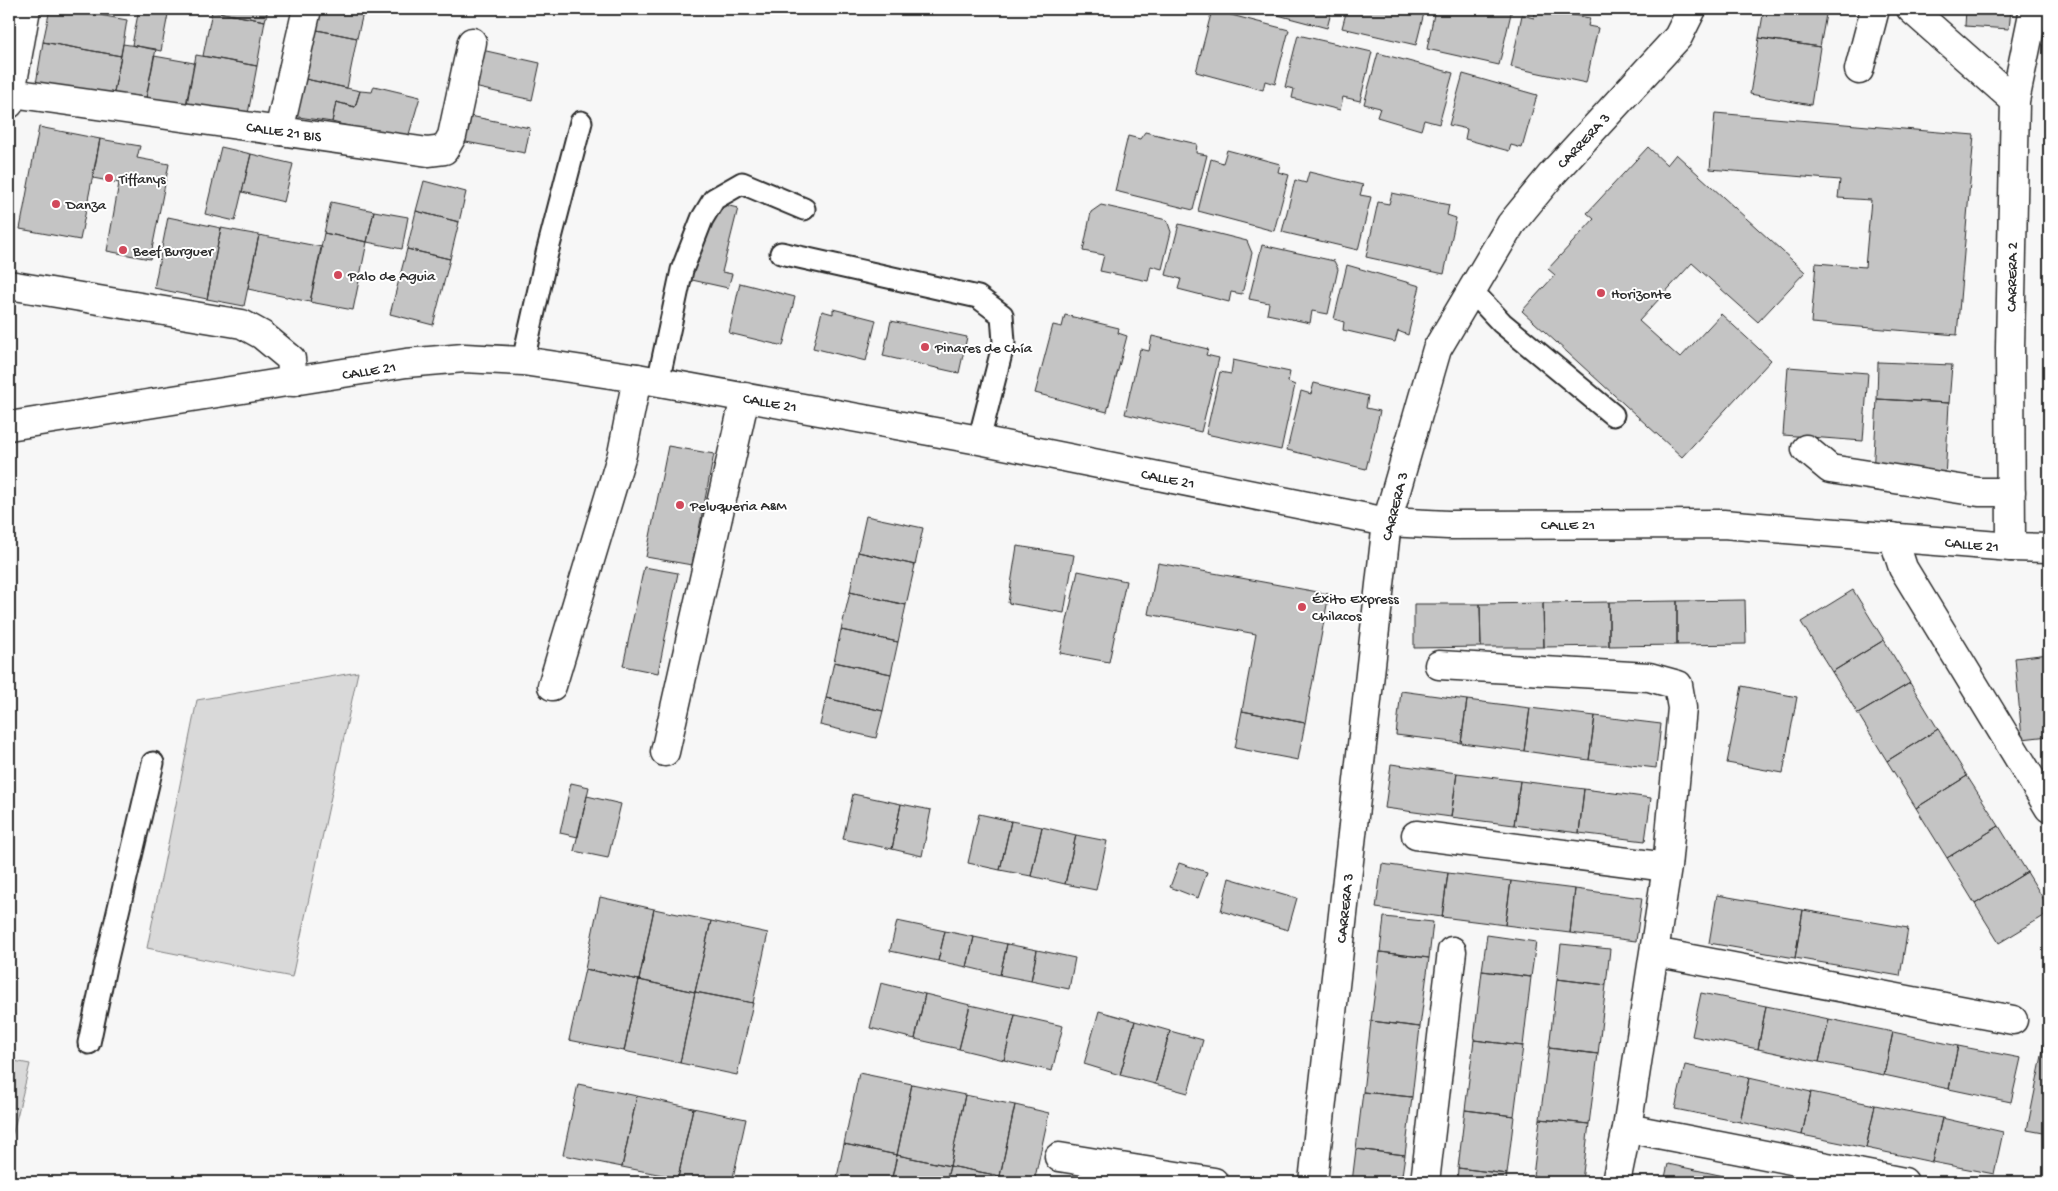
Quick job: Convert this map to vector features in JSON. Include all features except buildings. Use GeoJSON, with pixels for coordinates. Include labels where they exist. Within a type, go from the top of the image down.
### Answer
{"type":"FeatureCollection","features":[{"type":"Feature","properties":{"kind":"street"},"geometry":{"type":"LineString","coordinates":[[10,98],[26,9]]}},
{"type":"Feature","properties":{"kind":"street"},"geometry":{"type":"LineString","coordinates":[[279,131],[307,9]]}},
{"type":"Feature","properties":{"kind":"street","name":"CARRERA 3"},"geometry":{"type":"LineString","coordinates":[[1313,1182],[1387,522],[1437,349],[1511,224],[1553,173],[1678,37],[1692,9]]}},
{"type":"Feature","properties":{"kind":"street"},"geometry":{"type":"LineString","coordinates":[[1859,70],[1874,9]]}},
{"type":"Feature","properties":{"kind":"street"},"geometry":{"type":"LineString","coordinates":[[1911,9],[2015,101]]}},
{"type":"Feature","properties":{"kind":"street","name":"CARRERA 2"},"geometry":{"type":"LineString","coordinates":[[2011,547],[2010,348],[2015,101],[2034,9]]}},
{"type":"Feature","properties":{"kind":"street","name":"CALLE 21 BIS"},"geometry":{"type":"LineString","coordinates":[[10,98],[279,131],[428,152],[444,150],[452,136],[472,42]]}},
{"type":"Feature","properties":{"kind":"street"},"geometry":{"type":"LineString","coordinates":[[9,285],[242,324],[262,335],[291,359],[293,382]]}},
{"type":"Feature","properties":{"kind":"street","name":"CALLE 21"},"geometry":{"type":"LineString","coordinates":[[9,426],[406,363],[464,358],[523,361],[648,380],[979,440],[1387,522],[1448,525],[1723,524],[2011,547],[2049,548]]}},
{"type":"Feature","properties":{"kind":"street"},"geometry":{"type":"LineString","coordinates":[[552,686],[622,454],[648,380]]}},
{"type":"Feature","properties":{"kind":"street"},"geometry":{"type":"LineString","coordinates":[[665,752],[746,397]]}},
{"type":"Feature","properties":{"kind":"street"},"geometry":{"type":"LineString","coordinates":[[1806,449],[1830,469],[1979,492],[2012,492]]}},
{"type":"Feature","properties":{"kind":"street"},"geometry":{"type":"LineString","coordinates":[[1893,537],[1903,568],[2049,808]]}},
{"type":"Feature","properties":{"kind":"street"},"geometry":{"type":"LineString","coordinates":[[1439,665],[1648,678],[1678,685],[1682,708],[1667,867],[1627,1128],[1616,1182]]}},
{"type":"Feature","properties":{"kind":"street"},"geometry":{"type":"LineString","coordinates":[[1416,835],[1667,867]]}},
{"type":"Feature","properties":{"kind":"street"},"geometry":{"type":"LineString","coordinates":[[1425,1182],[1452,951]]}},
{"type":"Feature","properties":{"kind":"street"},"geometry":{"type":"LineString","coordinates":[[1654,952],[2012,1020]]}},
{"type":"Feature","properties":{"kind":"street"},"geometry":{"type":"LineString","coordinates":[[1627,1128],[1904,1182]]}},
{"type":"Feature","properties":{"kind":"street"},"geometry":{"type":"LineString","coordinates":[[1059,1157],[1214,1182]]}},
{"type":"Feature","properties":{"kind":"lane"},"geometry":{"type":"LineString","coordinates":[[523,361],[547,253],[581,122]]}},
{"type":"Feature","properties":{"kind":"lane"},"geometry":{"type":"LineString","coordinates":[[648,380],[665,357],[682,270],[702,219],[714,199],[742,183],[804,209]]}},
{"type":"Feature","properties":{"kind":"lane"},"geometry":{"type":"LineString","coordinates":[[781,253],[978,297],[1002,315],[1004,342],[979,440]]}},
{"type":"Feature","properties":{"kind":"lane"},"geometry":{"type":"LineString","coordinates":[[1471,290],[1502,323],[1613,415]]}},
{"type":"Feature","properties":{"kind":"lane"},"geometry":{"type":"LineString","coordinates":[[90,1043],[105,966],[154,763]]}},
{"type":"Feature","properties":{"kind":"shaded area"},"geometry":{"type":"Polygon","coordinates":[[[358,672],[292,977],[147,948],[197,700],[358,672]]]}},
{"type":"Feature","properties":{"kind":"shaded area"},"geometry":{"type":"Polygon","coordinates":[[[9,1060],[30,1064],[9,1149],[9,1060]]]}},
{"type":"Feature","properties":{"kind":"place","name":"Tiffanys"},"geometry":{"type":"Point","coordinates":[109,178]}},
{"type":"Feature","properties":{"kind":"place","name":"Danza"},"geometry":{"type":"Point","coordinates":[56,204]}},
{"type":"Feature","properties":{"kind":"place","name":"Beef Burguer"},"geometry":{"type":"Point","coordinates":[123,250]}},
{"type":"Feature","properties":{"kind":"place","name":"Palo de Aguia"},"geometry":{"type":"Point","coordinates":[338,275]}},
{"type":"Feature","properties":{"kind":"place","name":"Horizonte"},"geometry":{"type":"Point","coordinates":[1601,293]}},
{"type":"Feature","properties":{"kind":"place","name":"Pinares de Chía"},"geometry":{"type":"Point","coordinates":[925,347]}},
{"type":"Feature","properties":{"kind":"place","name":"Peluqueria A&M"},"geometry":{"type":"Point","coordinates":[680,505]}},
{"type":"Feature","properties":{"kind":"place","name":"Éxito Express Chilacos"},"geometry":{"type":"Point","coordinates":[1302,607]}}]}
